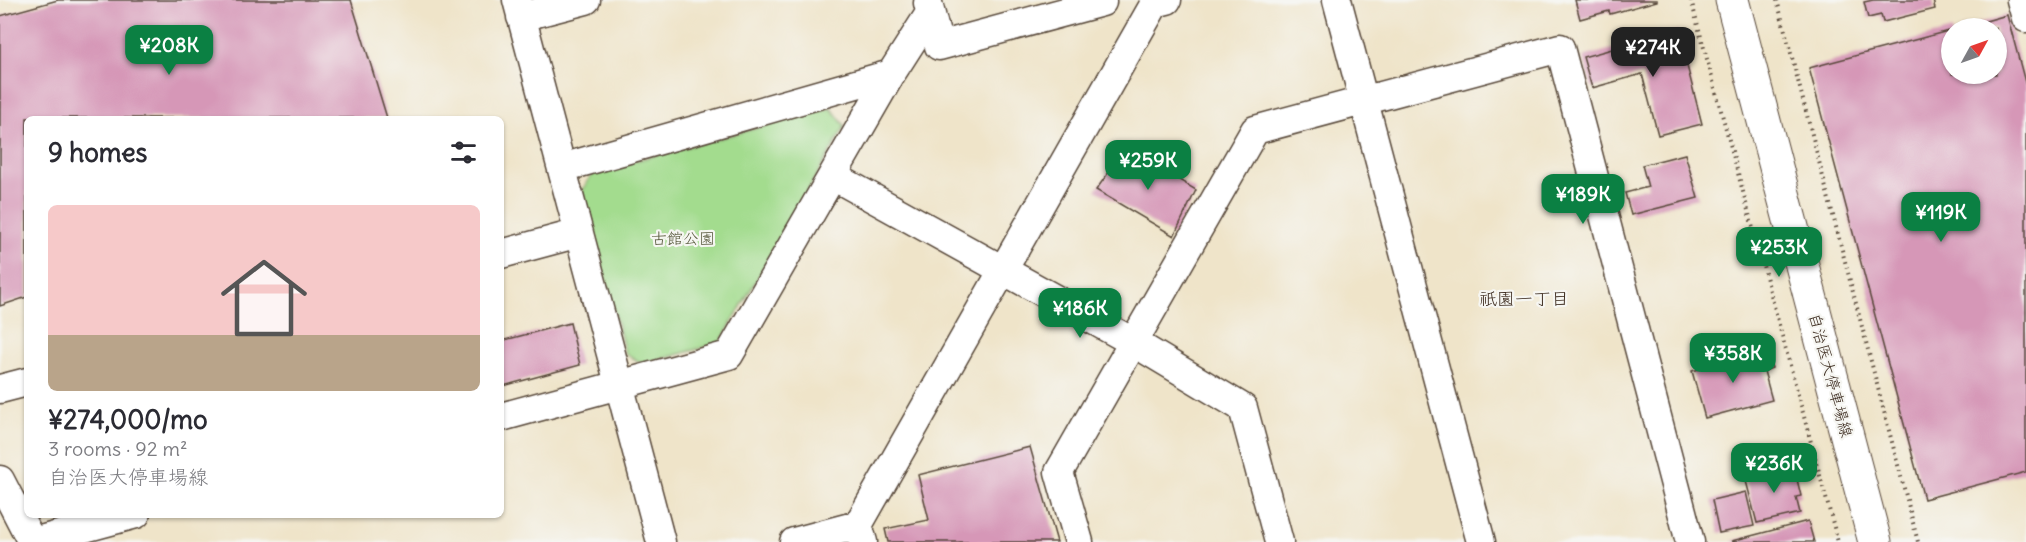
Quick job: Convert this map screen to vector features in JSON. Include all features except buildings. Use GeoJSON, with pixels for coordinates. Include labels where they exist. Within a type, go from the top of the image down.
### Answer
{"type":"FeatureCollection","features":[{"type":"Feature","properties":{"kind":"main road","name":"自治医大停車場線"},"geometry":{"type":"LineString","coordinates":[[1732,0],[1875,542]]}},
{"type":"Feature","properties":{"kind":"street"},"geometry":{"type":"LineString","coordinates":[[586,0],[519,8],[661,542]]}},
{"type":"Feature","properties":{"kind":"street"},"geometry":{"type":"LineString","coordinates":[[794,542],[860,533],[1003,271],[1155,3],[1167,0]]}},
{"type":"Feature","properties":{"kind":"street"},"geometry":{"type":"LineString","coordinates":[[1338,0],[1481,542]]}},
{"type":"Feature","properties":{"kind":"street"},"geometry":{"type":"LineString","coordinates":[[2021,0],[2026,18]]}},
{"type":"Feature","properties":{"kind":"street"},"geometry":{"type":"LineString","coordinates":[[929,6],[939,46],[1102,2]]}},
{"type":"Feature","properties":{"kind":"street"},"geometry":{"type":"LineString","coordinates":[[504,416],[729,355],[929,6]]}},
{"type":"Feature","properties":{"kind":"street"},"geometry":{"type":"LineString","coordinates":[[1079,542],[1059,472],[1255,130],[1560,48],[1690,542]]}},
{"type":"Feature","properties":{"kind":"street"},"geometry":{"type":"LineString","coordinates":[[562,168],[891,74]]}},
{"type":"Feature","properties":{"kind":"street"},"geometry":{"type":"LineString","coordinates":[[833,176],[1133,342],[1244,408],[1279,542]]}},
{"type":"Feature","properties":{"kind":"street"},"geometry":{"type":"LineString","coordinates":[[504,253],[579,233]]}},
{"type":"Feature","properties":{"kind":"street"},"geometry":{"type":"LineString","coordinates":[[0,389],[24,383]]}},
{"type":"Feature","properties":{"kind":"street"},"geometry":{"type":"LineString","coordinates":[[0,480],[33,542],[121,518]]}},
{"type":"Feature","properties":{"kind":"path"},"geometry":{"type":"LineString","coordinates":[[1691,0],[1838,542]]}},
{"type":"Feature","properties":{"kind":"path"},"geometry":{"type":"LineString","coordinates":[[1777,0],[1918,542]]}},
{"type":"Feature","properties":{"kind":"green space","name":"古館公園"},"geometry":{"type":"Polygon","coordinates":[[[831,108],[845,126],[720,343],[643,364],[625,353],[582,191],[593,172],[831,108]]]}},
{"type":"Feature","properties":{"kind":"district","name":"祇園一丁目"},"geometry":{"type":"Point","coordinates":[1524,299]}}]}
